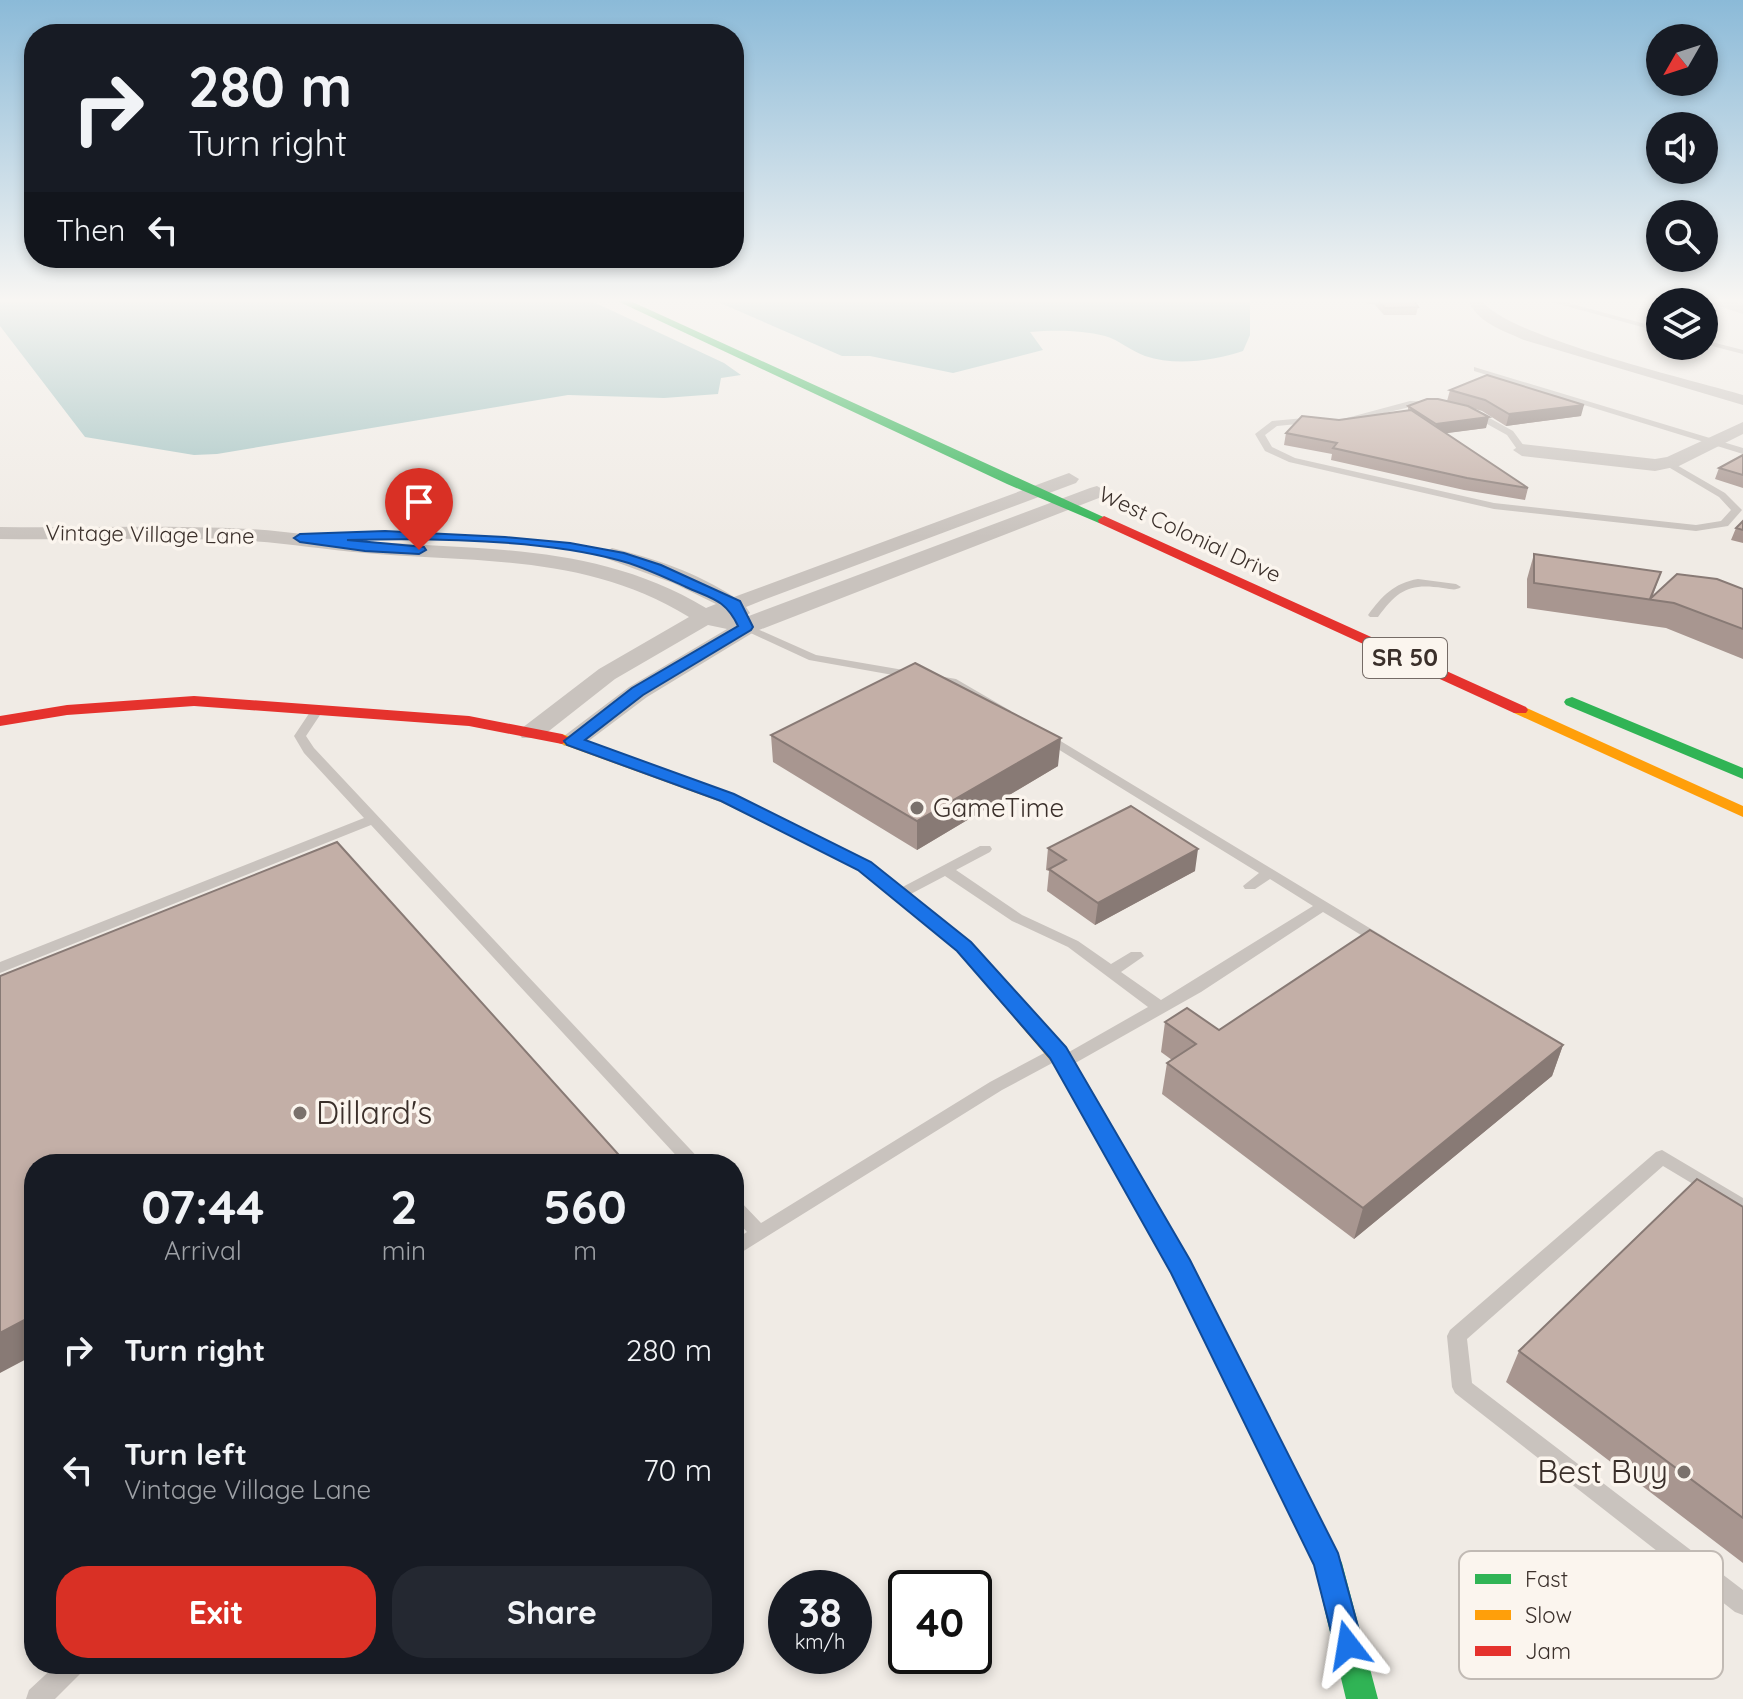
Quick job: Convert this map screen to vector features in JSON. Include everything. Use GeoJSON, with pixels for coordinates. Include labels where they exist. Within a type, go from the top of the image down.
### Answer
{"type":"FeatureCollection","features":[{"type":"Feature","properties":{"kind":"main road","name":"West Colonial Drive"},"geometry":{"type":"LineString","coordinates":[[791,378],[1743,812]]}},
{"type":"Feature","properties":{"kind":"main road","name":"West Colonial Drive"},"geometry":{"type":"LineString","coordinates":[[1044,467],[1104,495]]}},
{"type":"Feature","properties":{"kind":"main road"},"geometry":{"type":"LineString","coordinates":[[1550,692],[1743,774]]}},
{"type":"Feature","properties":{"kind":"main road"},"geometry":{"type":"LineString","coordinates":[[0,721],[67,710],[194,701],[469,721],[573,741],[734,801],[864,866],[964,947],[1061,1058],[1181,1268],[1328,1563],[1362,1699]]}},
{"type":"Feature","properties":{"kind":"street"},"geometry":{"type":"LineString","coordinates":[[1670,378],[1743,400]]}},
{"type":"Feature","properties":{"kind":"street"},"geometry":{"type":"LineString","coordinates":[[1522,450],[1622,463],[1668,463],[1743,427]]}},
{"type":"Feature","properties":{"kind":"street"},"geometry":{"type":"LineString","coordinates":[[531,733],[607,674],[705,617],[1069,479]]}},
{"type":"Feature","properties":{"kind":"street"},"geometry":{"type":"LineString","coordinates":[[573,741],[638,692],[746,627],[1066,503],[1104,495]]}},
{"type":"Feature","properties":{"kind":"street","name":"Vintage Village Lane"},"geometry":{"type":"LineString","coordinates":[[0,533],[300,538],[385,535],[570,547],[619,556],[657,568],[735,604]]}},
{"type":"Feature","properties":{"kind":"street","name":"Vintage Village Lane"},"geometry":{"type":"LineString","coordinates":[[300,538],[365,547],[522,556],[582,565],[630,579],[670,596],[705,617],[746,627]]}},
{"type":"Feature","properties":{"kind":"street"},"geometry":{"type":"LineString","coordinates":[[735,604],[746,627]]}},
{"type":"Feature","properties":{"kind":"lane"},"geometry":{"type":"LineString","coordinates":[[1507,378],[1743,451]]}},
{"type":"Feature","properties":{"kind":"lane"},"geometry":{"type":"LineString","coordinates":[[1450,405],[1410,404],[1333,421],[1294,420],[1275,423],[1260,434],[1268,449],[1292,460],[1494,506],[1696,528],[1724,524],[1737,510],[1722,495],[1668,463]]}},
{"type":"Feature","properties":{"kind":"lane"},"geometry":{"type":"LineString","coordinates":[[1462,409],[1510,433],[1522,450]]}},
{"type":"Feature","properties":{"kind":"lane"},"geometry":{"type":"LineString","coordinates":[[1373,615],[1388,594],[1403,585],[1426,583],[1456,587]]}},
{"type":"Feature","properties":{"kind":"lane"},"geometry":{"type":"LineString","coordinates":[[746,627],[813,658],[952,682],[1388,945]]}},
{"type":"Feature","properties":{"kind":"lane"},"geometry":{"type":"LineString","coordinates":[[318,709],[300,736],[309,750],[686,1154]]}},
{"type":"Feature","properties":{"kind":"lane"},"geometry":{"type":"LineString","coordinates":[[0,968],[373,819]]}},
{"type":"Feature","properties":{"kind":"lane"},"geometry":{"type":"LineString","coordinates":[[900,895],[985,849]]}},
{"type":"Feature","properties":{"kind":"lane"},"geometry":{"type":"LineString","coordinates":[[946,870],[1017,918],[1073,944],[1160,1008]]}},
{"type":"Feature","properties":{"kind":"lane"},"geometry":{"type":"LineString","coordinates":[[1250,886],[1269,873]]}},
{"type":"Feature","properties":{"kind":"lane"},"geometry":{"type":"LineString","coordinates":[[744,1243],[996,1086],[1061,1058],[1160,1008],[1323,906]]}},
{"type":"Feature","properties":{"kind":"lane"},"geometry":{"type":"LineString","coordinates":[[1111,971],[1136,956]]}},
{"type":"Feature","properties":{"kind":"lane"},"geometry":{"type":"LineString","coordinates":[[1674,1551],[1462,1387],[1457,1336],[1662,1157],[1743,1207]]}},
{"type":"Feature","properties":{"kind":"lane"},"geometry":{"type":"LineString","coordinates":[[744,1217],[759,1233]]}},
{"type":"Feature","properties":{"kind":"lane"},"geometry":{"type":"LineString","coordinates":[[1723,1589],[1743,1604]]}},
{"type":"Feature","properties":{"kind":"lane"},"geometry":{"type":"LineString","coordinates":[[38,1699],[64,1674]]}},
{"type":"Feature","properties":{"kind":"water"},"geometry":{"type":"Polygon","coordinates":[[[40,378],[721,378],[718,394],[664,398],[568,395],[217,454],[194,455],[85,437],[40,378]]]}},
{"type":"Feature","properties":{"kind":"building"},"geometry":{"type":"Polygon","coordinates":[[[1479,378],[1498,378],[1584,405],[1509,414],[1485,400],[1450,390],[1479,378]]]}},
{"type":"Feature","properties":{"kind":"building"},"geometry":{"type":"Polygon","coordinates":[[[1427,399],[1468,406],[1489,417],[1436,424],[1408,406],[1427,399]]]}},
{"type":"Feature","properties":{"kind":"building"},"geometry":{"type":"Polygon","coordinates":[[[1411,410],[1528,488],[1467,478],[1333,448],[1337,443],[1286,433],[1302,416],[1339,420],[1411,410]]]}},
{"type":"Feature","properties":{"kind":"building"},"geometry":{"type":"Polygon","coordinates":[[[1743,455],[1743,475],[1719,468],[1743,455]]]}},
{"type":"Feature","properties":{"kind":"building"},"geometry":{"type":"Polygon","coordinates":[[[1534,554],[1661,572],[1650,599],[1677,574],[1717,579],[1743,589],[1743,629],[1674,603],[1534,583],[1534,554]]]}},
{"type":"Feature","properties":{"kind":"building","name":"GameTime"},"geometry":{"type":"Polygon","coordinates":[[[915,663],[1061,738],[917,821],[771,735],[915,663]]]}},
{"type":"Feature","properties":{"kind":"building"},"geometry":{"type":"Polygon","coordinates":[[[1131,806],[1198,849],[1098,903],[1049,869],[1066,860],[1048,848],[1131,806]]]}},
{"type":"Feature","properties":{"kind":"building"},"geometry":{"type":"Polygon","coordinates":[[[337,842],[618,1154],[24,1154],[24,1320],[0,1333],[0,976],[337,842]]]}},
{"type":"Feature","properties":{"kind":"building"},"geometry":{"type":"Polygon","coordinates":[[[1370,930],[1563,1045],[1363,1208],[1167,1063],[1196,1044],[1165,1022],[1187,1008],[1219,1030],[1370,930]]]}},
{"type":"Feature","properties":{"kind":"building","name":"Best Buy"},"geometry":{"type":"Polygon","coordinates":[[[1697,1179],[1743,1207],[1743,1518],[1519,1351],[1697,1179]]]}},
{"type":"Feature","properties":{"kind":"traffic: fast"},"geometry":{"type":"LineString","coordinates":[[789,378],[1011,481],[1104,520]]}},
{"type":"Feature","properties":{"kind":"traffic: fast"},"geometry":{"type":"LineString","coordinates":[[1572,702],[1743,774]]}},
{"type":"Feature","properties":{"kind":"traffic: fast"},"geometry":{"type":"LineString","coordinates":[[1241,1388],[1328,1563],[1362,1699]]}},
{"type":"Feature","properties":{"kind":"traffic: slow"},"geometry":{"type":"LineString","coordinates":[[1520,710],[1743,812]]}},
{"type":"Feature","properties":{"kind":"traffic: slow"},"geometry":{"type":"LineString","coordinates":[[562,739],[727,798],[864,866],[964,947],[1064,1062],[1077,1085]]}},
{"type":"Feature","properties":{"kind":"traffic: jam"},"geometry":{"type":"LineString","coordinates":[[1104,520],[1520,710]]}},
{"type":"Feature","properties":{"kind":"traffic: jam"},"geometry":{"type":"LineString","coordinates":[[0,721],[67,710],[194,701],[469,721],[562,739]]}},
{"type":"Feature","properties":{"kind":"traffic: jam"},"geometry":{"type":"LineString","coordinates":[[1077,1085],[1181,1268],[1241,1388]]}},
{"type":"Feature","properties":{"kind":"place","name":"GameTime"},"geometry":{"type":"Point","coordinates":[917,808]}},
{"type":"Feature","properties":{"kind":"place","name":"Dillard's"},"geometry":{"type":"Point","coordinates":[300,1113]}},
{"type":"Feature","properties":{"kind":"place","name":"Best Buy"},"geometry":{"type":"Point","coordinates":[1684,1472]}},
{"type":"Feature","properties":{"kind":"route"},"geometry":{"type":"LineString","coordinates":[[419,550],[365,547],[300,538],[385,535],[570,547],[619,556],[657,568],[735,604],[746,627],[713,644],[638,692],[573,741],[727,798],[864,866],[964,947],[1058,1053],[1181,1268],[1328,1563],[1348,1645]]}}]}
